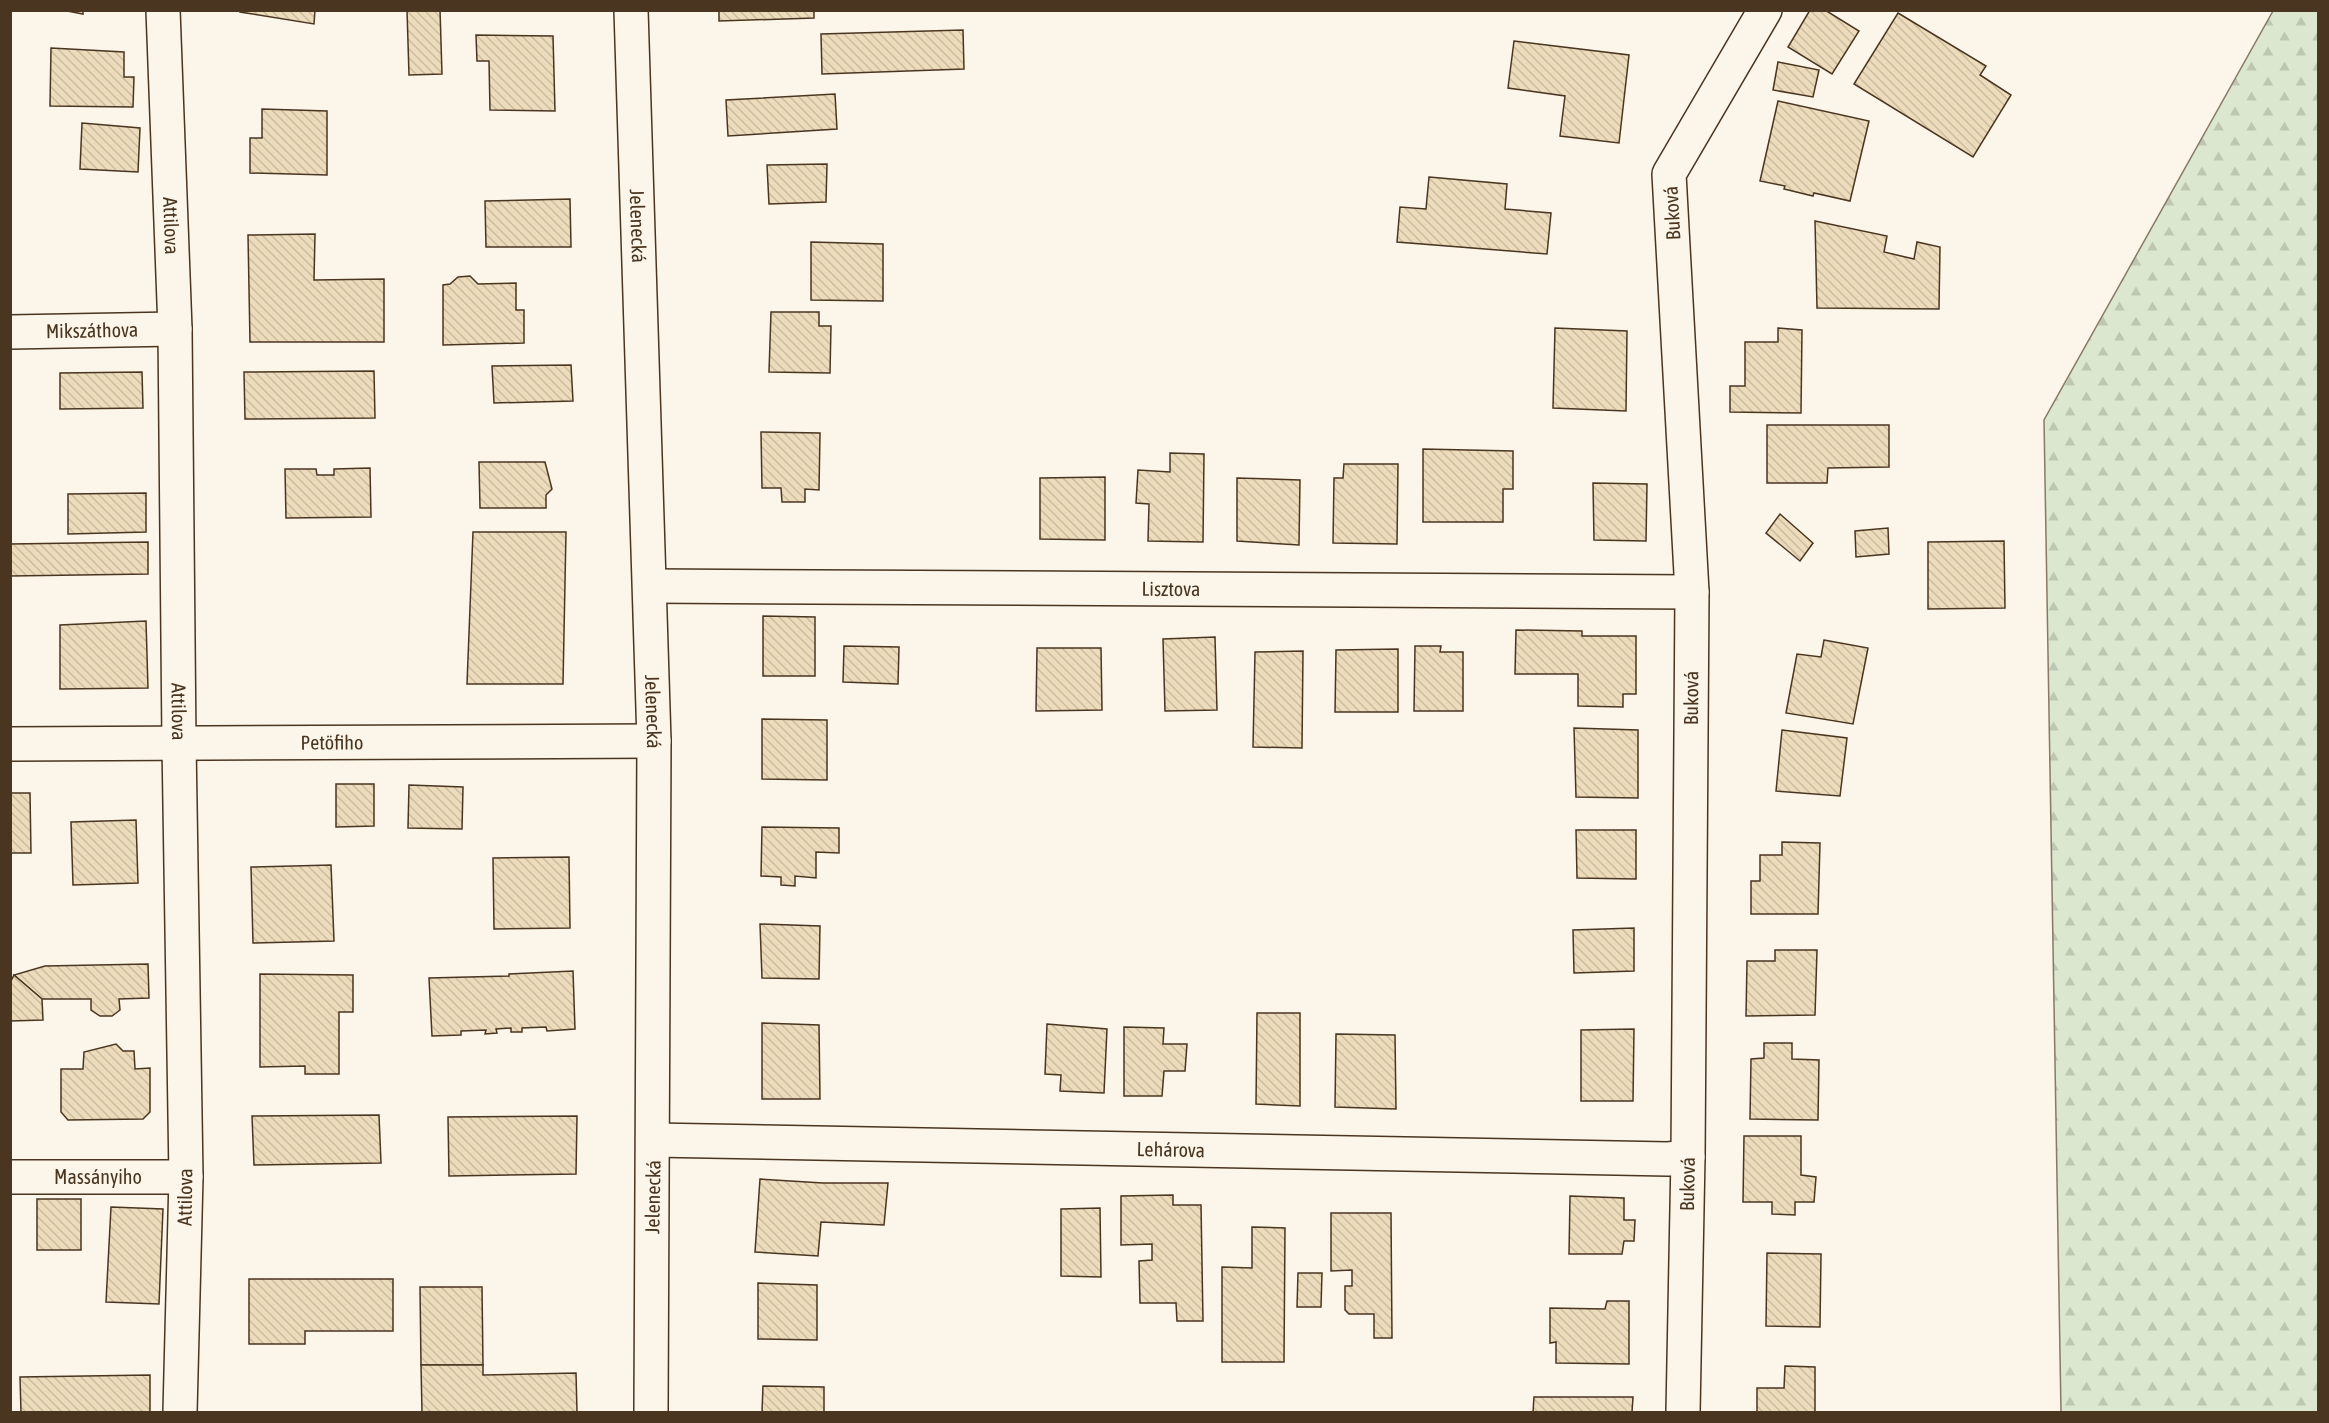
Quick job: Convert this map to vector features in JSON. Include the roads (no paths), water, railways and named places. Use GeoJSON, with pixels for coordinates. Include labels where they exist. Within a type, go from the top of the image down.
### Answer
{"type":"FeatureCollection","features":[{"type":"Feature","properties":{"kind":"street","name":"Attilova"},"geometry":{"type":"LineString","coordinates":[[163,10],[175,328],[186,1177],[180,1413]]}},
{"type":"Feature","properties":{"kind":"street","name":"Jelenecká"},"geometry":{"type":"LineString","coordinates":[[631,10],[651,586],[654,741],[651,1413]]}},
{"type":"Feature","properties":{"kind":"street","name":"Buková"},"geometry":{"type":"LineString","coordinates":[[1683,1413],[1688,1157],[1692,592],[1670,174],[1766,10]]}},
{"type":"Feature","properties":{"kind":"street","name":"Mikszáthova"},"geometry":{"type":"LineString","coordinates":[[10,332],[175,328]]}},
{"type":"Feature","properties":{"kind":"street","name":"Lisztova"},"geometry":{"type":"LineString","coordinates":[[651,586],[1692,592]]}},
{"type":"Feature","properties":{"kind":"street","name":"Petöfiho"},"geometry":{"type":"LineString","coordinates":[[10,744],[654,741]]}},
{"type":"Feature","properties":{"kind":"street","name":"Lehárova"},"geometry":{"type":"LineString","coordinates":[[653,1140],[1688,1157]]}},
{"type":"Feature","properties":{"kind":"street","name":"Massányiho"},"geometry":{"type":"LineString","coordinates":[[10,1177],[186,1177]]}}]}
